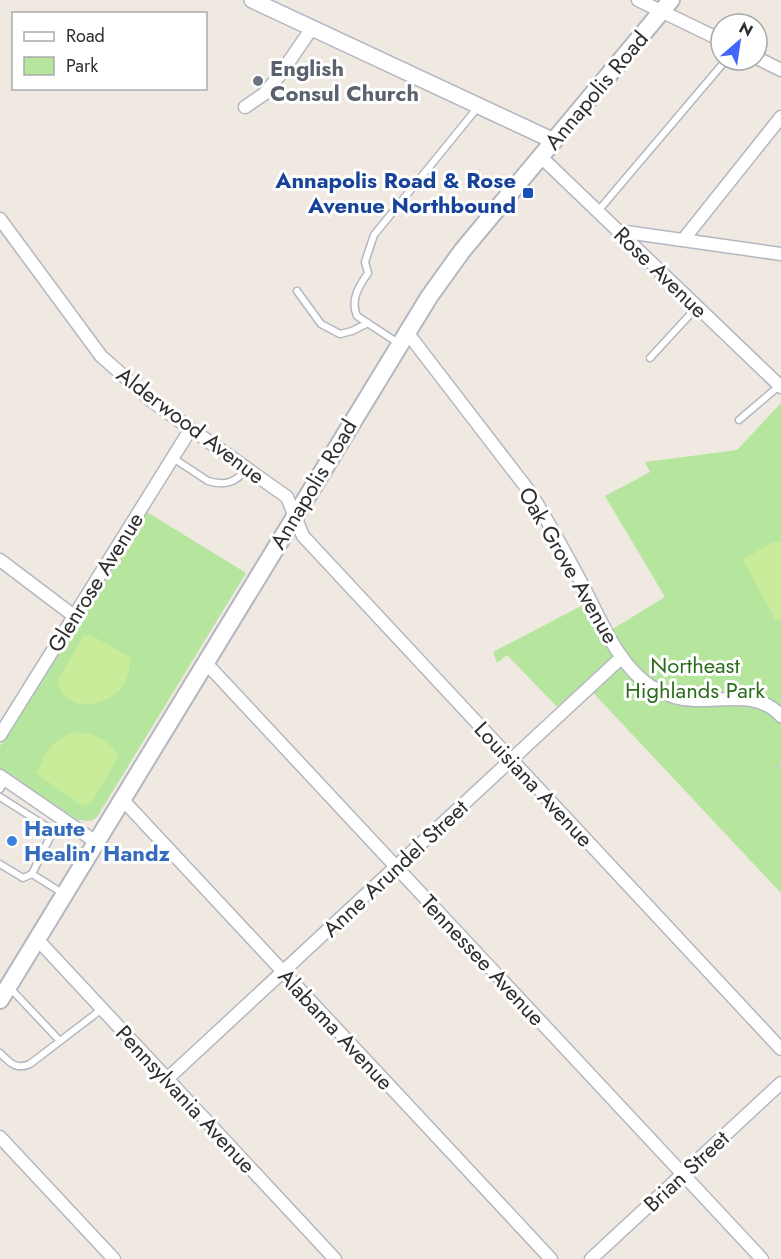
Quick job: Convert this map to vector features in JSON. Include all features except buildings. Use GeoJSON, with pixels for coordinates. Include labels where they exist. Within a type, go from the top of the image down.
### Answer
{"type":"FeatureCollection","features":[{"type":"Feature","properties":{"kind":"main road","name":"Annapolis Road"},"geometry":{"type":"LineString","coordinates":[[4,993],[403,337],[462,251],[666,5]]}},
{"type":"Feature","properties":{"kind":"street"},"geometry":{"type":"LineString","coordinates":[[252,0],[554,141]]}},
{"type":"Feature","properties":{"kind":"street"},"geometry":{"type":"LineString","coordinates":[[638,0],[666,5],[709,32]]}},
{"type":"Feature","properties":{"kind":"street"},"geometry":{"type":"LineString","coordinates":[[245,107],[264,94],[272,85],[312,27]]}},
{"type":"Feature","properties":{"kind":"street"},"geometry":{"type":"LineString","coordinates":[[683,240],[781,117]]}},
{"type":"Feature","properties":{"kind":"street","name":"Rose Avenue"},"geometry":{"type":"LineString","coordinates":[[541,157],[780,386]]}},
{"type":"Feature","properties":{"kind":"street","name":"Alderwood Avenue"},"geometry":{"type":"LineString","coordinates":[[0,219],[101,356],[122,377],[190,429],[287,497],[294,516]]}},
{"type":"Feature","properties":{"kind":"street"},"geometry":{"type":"LineString","coordinates":[[619,231],[781,254]]}},
{"type":"Feature","properties":{"kind":"street","name":"Oak Grove Avenue"},"geometry":{"type":"LineString","coordinates":[[403,337],[529,491],[547,519],[622,657],[635,675],[653,688],[676,697],[693,700],[757,701],[768,705],[781,716]]}},
{"type":"Feature","properties":{"kind":"street","name":"Glenrose Avenue"},"geometry":{"type":"LineString","coordinates":[[0,735],[190,429]]}},
{"type":"Feature","properties":{"kind":"street","name":"Louisiana Avenue"},"geometry":{"type":"LineString","coordinates":[[294,516],[303,536],[781,1049]]}},
{"type":"Feature","properties":{"kind":"street"},"geometry":{"type":"LineString","coordinates":[[0,560],[74,616]]}},
{"type":"Feature","properties":{"kind":"street","name":"Anne Arundel Street"},"geometry":{"type":"LineString","coordinates":[[167,1079],[622,657]]}},
{"type":"Feature","properties":{"kind":"street","name":"Tennessee Avenue"},"geometry":{"type":"LineString","coordinates":[[205,662],[762,1259]]}},
{"type":"Feature","properties":{"kind":"street"},"geometry":{"type":"LineString","coordinates":[[2,782],[96,842]]}},
{"type":"Feature","properties":{"kind":"street","name":"Alabama Avenue"},"geometry":{"type":"LineString","coordinates":[[122,799],[550,1259]]}},
{"type":"Feature","properties":{"kind":"street","name":"Pennsylvania Avenue"},"geometry":{"type":"LineString","coordinates":[[37,939],[335,1259]]}},
{"type":"Feature","properties":{"kind":"street","name":"Brian Street"},"geometry":{"type":"LineString","coordinates":[[591,1259],[781,1083]]}},
{"type":"Feature","properties":{"kind":"street"},"geometry":{"type":"LineString","coordinates":[[0,1137],[114,1259]]}},
{"type":"Feature","properties":{"kind":"lane"},"geometry":{"type":"LineString","coordinates":[[598,211],[716,72]]}},
{"type":"Feature","properties":{"kind":"lane"},"geometry":{"type":"LineString","coordinates":[[403,337],[357,316],[354,303],[358,289],[368,273],[365,262],[374,235],[479,105]]}},
{"type":"Feature","properties":{"kind":"lane"},"geometry":{"type":"LineString","coordinates":[[297,291],[321,324],[340,334],[368,323]]}},
{"type":"Feature","properties":{"kind":"lane"},"geometry":{"type":"LineString","coordinates":[[650,358],[698,307]]}},
{"type":"Feature","properties":{"kind":"lane"},"geometry":{"type":"LineString","coordinates":[[739,420],[780,386]]}},
{"type":"Feature","properties":{"kind":"lane"},"geometry":{"type":"LineString","coordinates":[[172,458],[214,483],[230,483],[242,475],[247,468]]}},
{"type":"Feature","properties":{"kind":"lane"},"geometry":{"type":"LineString","coordinates":[[0,797],[49,828],[52,834],[32,874],[23,878],[0,864]]}},
{"type":"Feature","properties":{"kind":"lane"},"geometry":{"type":"LineString","coordinates":[[32,874],[64,894]]}},
{"type":"Feature","properties":{"kind":"lane"},"geometry":{"type":"LineString","coordinates":[[4,993],[25,1005],[60,1041]]}},
{"type":"Feature","properties":{"kind":"lane"},"geometry":{"type":"LineString","coordinates":[[0,1053],[14,1066],[22,1068],[102,1009]]}},
{"type":"Feature","properties":{"kind":"path"},"geometry":{"type":"LineString","coordinates":[[775,768],[781,762]]}},
{"type":"Feature","properties":{"kind":"green space","name":"Northeast Highlands Park"},"geometry":{"type":"Polygon","coordinates":[[[781,403],[781,893],[584,683],[557,707],[507,655],[497,663],[493,652],[585,604],[603,635],[665,597],[605,496],[650,472],[645,462],[737,450],[781,403]]]}},
{"type":"Feature","properties":{"kind":"green space"},"geometry":{"type":"Polygon","coordinates":[[[147,512],[246,573],[97,817],[91,821],[78,820],[0,769],[0,746],[147,512]]]}},
{"type":"Feature","properties":{"kind":"green space"},"geometry":{"type":"Polygon","coordinates":[[[781,541],[781,620],[775,619],[743,560],[769,544],[781,541]]]}},
{"type":"Feature","properties":{"kind":"green space"},"geometry":{"type":"Polygon","coordinates":[[[91,635],[131,658],[127,679],[118,692],[104,701],[87,704],[71,700],[64,695],[57,682],[83,636],[91,635]]]}},
{"type":"Feature","properties":{"kind":"green space"},"geometry":{"type":"Polygon","coordinates":[[[77,732],[90,734],[106,742],[118,757],[91,804],[80,805],[36,773],[47,752],[56,742],[77,732]]]}},
{"type":"Feature","properties":{"kind":"place","name":"English Consul Church"},"geometry":{"type":"Point","coordinates":[258,81]}},
{"type":"Feature","properties":{"kind":"place","name":"Annapolis Road & Rose Avenue Northbound"},"geometry":{"type":"Point","coordinates":[528,193]}},
{"type":"Feature","properties":{"kind":"place","name":"Haute Healin' Handz"},"geometry":{"type":"Point","coordinates":[12,841]}}]}
